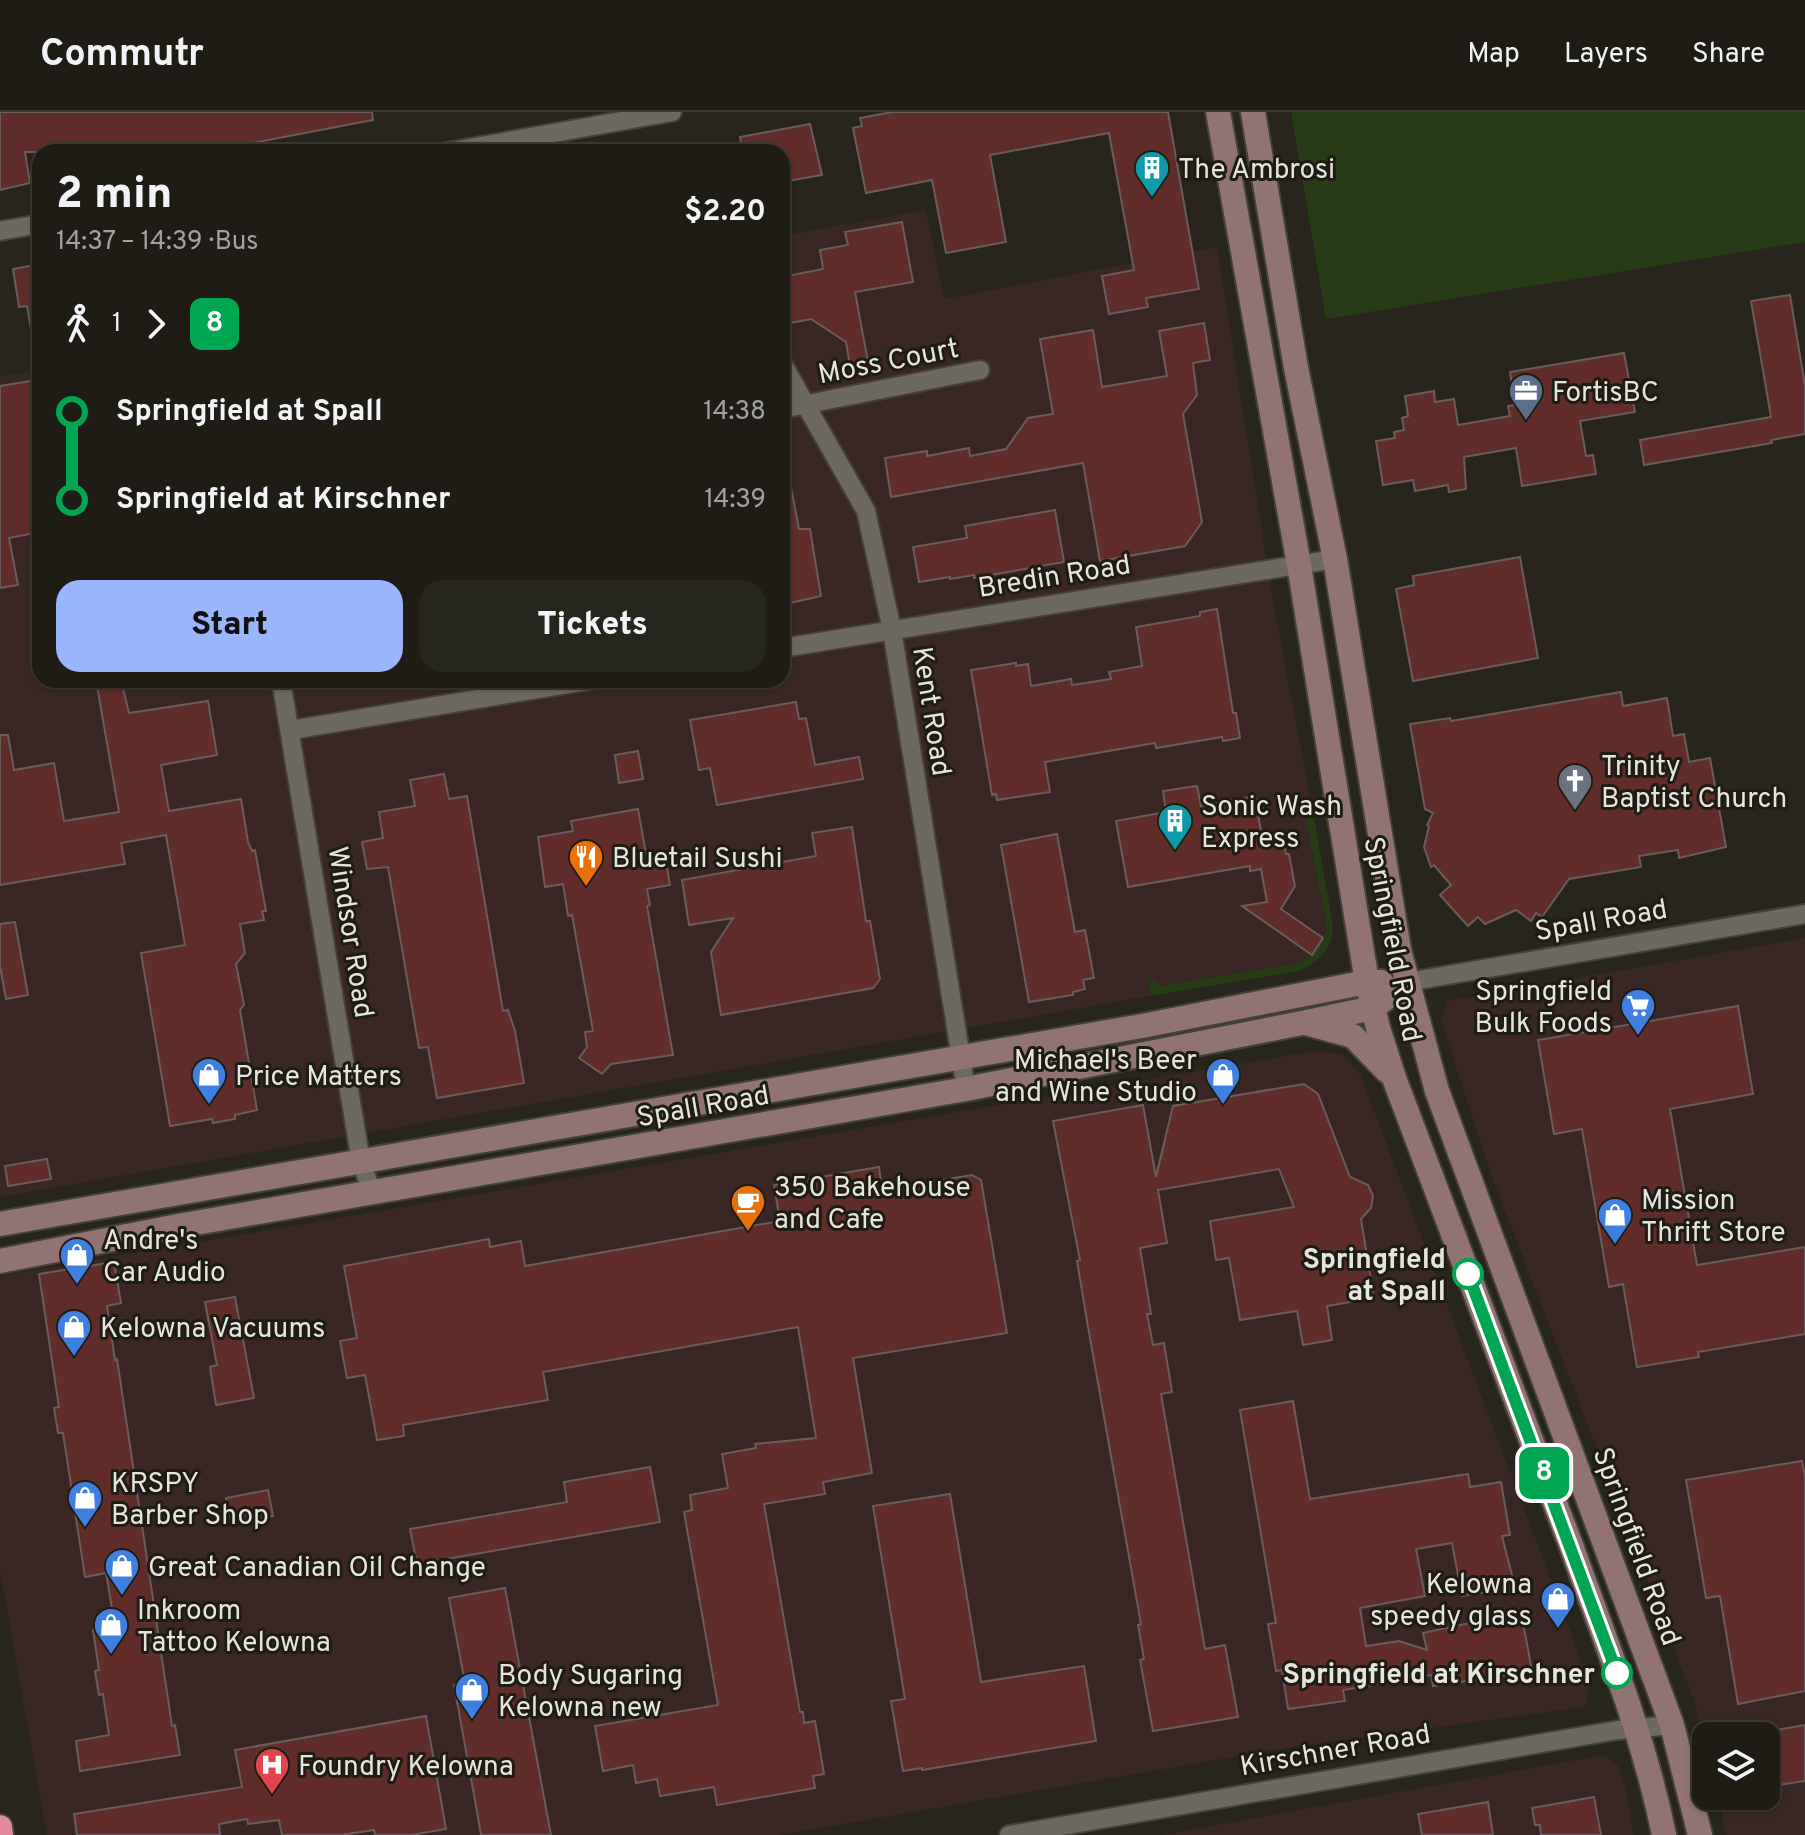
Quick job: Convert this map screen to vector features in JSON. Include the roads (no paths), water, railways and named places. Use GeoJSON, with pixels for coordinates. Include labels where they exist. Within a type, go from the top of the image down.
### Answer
{"type":"FeatureCollection","features":[{"type":"Feature","properties":{"kind":"highway"},"geometry":{"type":"LineString","coordinates":[[0,1827],[1,1835]]}},
{"type":"Feature","properties":{"kind":"main road","name":"Springfield Road"},"geometry":{"type":"LineString","coordinates":[[1218,112],[1299,565],[1373,1008],[1394,1078],[1637,1727],[1664,1835]]}},
{"type":"Feature","properties":{"kind":"main road","name":"Springfield Road"},"geometry":{"type":"LineString","coordinates":[[1253,112],[1296,368],[1335,559],[1399,950],[1407,982],[1437,1091],[1672,1725],[1700,1835]]}},
{"type":"Feature","properties":{"kind":"main road","name":"Spall Road"},"geometry":{"type":"LineString","coordinates":[[0,1224],[1142,1026],[1367,982],[1407,982]]}},
{"type":"Feature","properties":{"kind":"main road","name":"Spall Road"},"geometry":{"type":"LineString","coordinates":[[0,1261],[178,1226],[966,1089],[1302,1023],[1373,1008],[1407,982]]}},
{"type":"Feature","properties":{"kind":"main road"},"geometry":{"type":"LineString","coordinates":[[1302,1023],[1353,1036],[1394,1078]]}},
{"type":"Feature","properties":{"kind":"street"},"geometry":{"type":"LineString","coordinates":[[492,144],[672,112]]}},
{"type":"Feature","properties":{"kind":"street"},"geometry":{"type":"LineString","coordinates":[[0,231],[32,225]]}},
{"type":"Feature","properties":{"kind":"street","name":"Moss Court"},"geometry":{"type":"LineString","coordinates":[[790,407],[980,370]]}},
{"type":"Feature","properties":{"kind":"street","name":"Kent Road"},"geometry":{"type":"LineString","coordinates":[[790,376],[866,511],[892,630],[966,1089]]}},
{"type":"Feature","properties":{"kind":"street","name":"Bredin Road"},"geometry":{"type":"LineString","coordinates":[[790,647],[1335,559]]}},
{"type":"Feature","properties":{"kind":"street","name":"Windsor Road"},"geometry":{"type":"LineString","coordinates":[[283,688],[361,1162],[372,1192]]}},
{"type":"Feature","properties":{"kind":"street"},"geometry":{"type":"LineString","coordinates":[[291,730],[544,688]]}},
{"type":"Feature","properties":{"kind":"street","name":"Spall Road"},"geometry":{"type":"LineString","coordinates":[[1407,982],[1805,914]]}},
{"type":"Feature","properties":{"kind":"street","name":"Kirschner Road"},"geometry":{"type":"LineString","coordinates":[[1009,1835],[1637,1727],[1672,1725]]}},
{"type":"Feature","properties":{"kind":"place","name":"The Ambrosi"},"geometry":{"type":"Point","coordinates":[1152,199]}},
{"type":"Feature","properties":{"kind":"place","name":"FortisBC"},"geometry":{"type":"Point","coordinates":[1526,422]}},
{"type":"Feature","properties":{"kind":"place","name":"Trinity Baptist Church"},"geometry":{"type":"Point","coordinates":[1575,812]}},
{"type":"Feature","properties":{"kind":"place","name":"Sonic Wash Express"},"geometry":{"type":"Point","coordinates":[1175,852]}},
{"type":"Feature","properties":{"kind":"place","name":"Bluetail Sushi"},"geometry":{"type":"Point","coordinates":[586,888]}},
{"type":"Feature","properties":{"kind":"place","name":"Springfield Bulk Foods"},"geometry":{"type":"Point","coordinates":[1638,1037]}},
{"type":"Feature","properties":{"kind":"place","name":"Price Matters"},"geometry":{"type":"Point","coordinates":[209,1106]}},
{"type":"Feature","properties":{"kind":"place","name":"Michael's Beer and Wine Studio"},"geometry":{"type":"Point","coordinates":[1223,1106]}},
{"type":"Feature","properties":{"kind":"place","name":"350 Bakehouse and Cafe"},"geometry":{"type":"Point","coordinates":[748,1233]}},
{"type":"Feature","properties":{"kind":"place","name":"Mission Thrift Store"},"geometry":{"type":"Point","coordinates":[1615,1246]}},
{"type":"Feature","properties":{"kind":"place","name":"Springfield at Spall"},"geometry":{"type":"Point","coordinates":[1468,1274]}},
{"type":"Feature","properties":{"kind":"place","name":"Andre's Car Audio"},"geometry":{"type":"Point","coordinates":[77,1286]}},
{"type":"Feature","properties":{"kind":"place","name":"Kelowna Vacuums"},"geometry":{"type":"Point","coordinates":[74,1358]}},
{"type":"Feature","properties":{"kind":"place","name":"KRSPY Barber Shop"},"geometry":{"type":"Point","coordinates":[85,1529]}},
{"type":"Feature","properties":{"kind":"place","name":"Great Canadian Oil Change"},"geometry":{"type":"Point","coordinates":[122,1597]}},
{"type":"Feature","properties":{"kind":"place","name":"Kelowna speedy glass"},"geometry":{"type":"Point","coordinates":[1558,1630]}},
{"type":"Feature","properties":{"kind":"place","name":"Inkroom Tattoo Kelowna"},"geometry":{"type":"Point","coordinates":[111,1656]}},
{"type":"Feature","properties":{"kind":"place","name":"Springfield at Kirschner"},"geometry":{"type":"Point","coordinates":[1617,1673]}},
{"type":"Feature","properties":{"kind":"place","name":"Body Sugaring Kelowna new"},"geometry":{"type":"Point","coordinates":[472,1721]}},
{"type":"Feature","properties":{"kind":"place","name":"Foundry Kelowna"},"geometry":{"type":"Point","coordinates":[272,1796]}}]}
